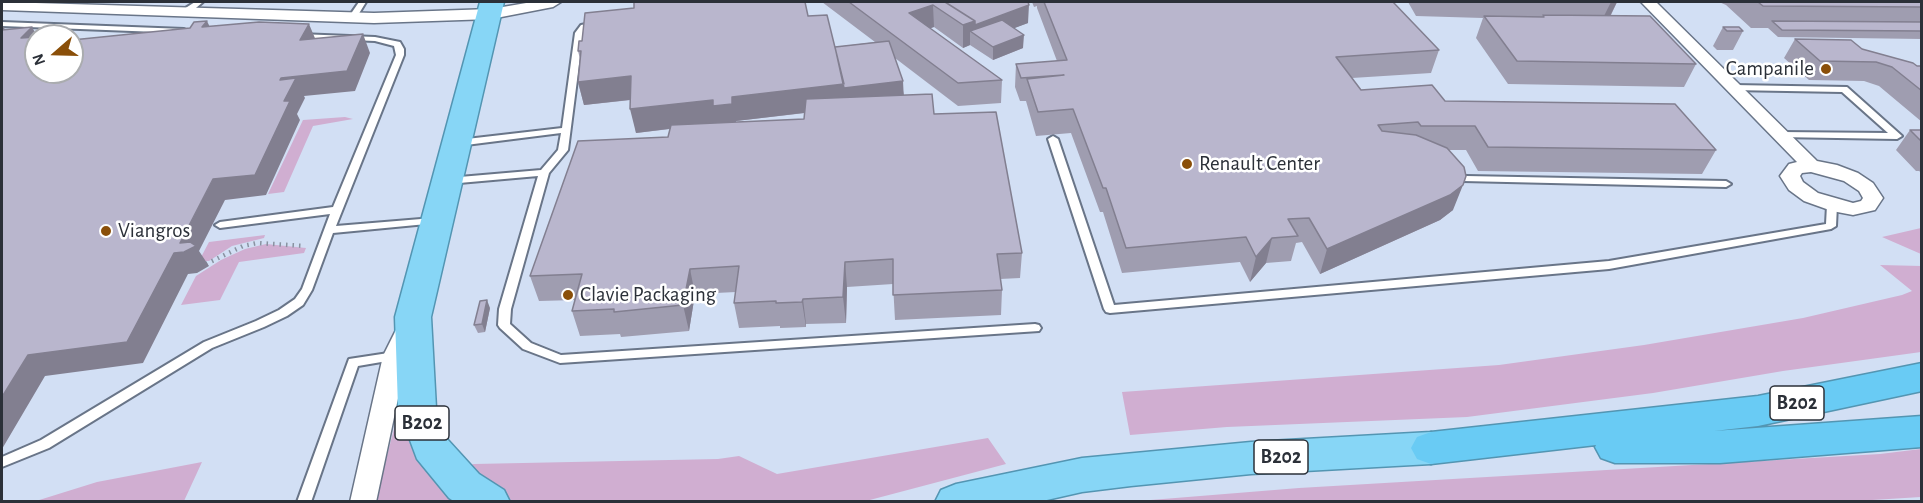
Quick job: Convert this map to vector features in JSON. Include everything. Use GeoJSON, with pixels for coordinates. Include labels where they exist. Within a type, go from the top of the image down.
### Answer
{"type":"FeatureCollection","features":[{"type":"Feature","properties":{"kind":"highway"},"geometry":{"type":"LineString","coordinates":[[413,317],[491,8]]}},
{"type":"Feature","properties":{"kind":"highway","name":"B202"},"geometry":{"type":"LineString","coordinates":[[413,317],[417,408],[431,448],[464,486],[489,501]]}},
{"type":"Feature","properties":{"kind":"highway","name":"B202"},"geometry":{"type":"LineString","coordinates":[[1431,448],[1758,411],[1922,377]]}},
{"type":"Feature","properties":{"kind":"highway","name":"B202"},"geometry":{"type":"LineString","coordinates":[[956,501],[1082,475],[1251,458],[1431,448],[1720,447],[1922,431]]}},
{"type":"Feature","properties":{"kind":"street"},"geometry":{"type":"LineString","coordinates":[[2,5],[193,6],[352,18],[554,2]]}},
{"type":"Feature","properties":{"kind":"street"},"geometry":{"type":"LineString","coordinates":[[1648,2],[1810,166]]}},
{"type":"Feature","properties":{"kind":"street"},"geometry":{"type":"LineString","coordinates":[[1810,166],[1830,169],[1851,177],[1866,187],[1873,198],[1868,206],[1853,208],[1832,205],[1811,197],[1796,186],[1790,176],[1796,168],[1810,166]]}},
{"type":"Feature","properties":{"kind":"street"},"geometry":{"type":"LineString","coordinates":[[363,501],[395,356],[413,317]]}},
{"type":"Feature","properties":{"kind":"lane"},"geometry":{"type":"LineString","coordinates":[[352,18],[362,2]]}},
{"type":"Feature","properties":{"kind":"lane"},"geometry":{"type":"LineString","coordinates":[[607,22],[585,27],[579,33],[563,150],[544,173],[505,309],[504,324],[527,345],[560,359],[1035,328]]}},
{"type":"Feature","properties":{"kind":"lane"},"geometry":{"type":"LineString","coordinates":[[2,24],[196,31]]}},
{"type":"Feature","properties":{"kind":"lane"},"geometry":{"type":"LineString","coordinates":[[2,462],[45,444],[208,345],[260,324],[299,302],[307,290],[400,55],[400,49],[397,44],[375,39],[292,35]]}},
{"type":"Feature","properties":{"kind":"lane"},"geometry":{"type":"LineString","coordinates":[[1734,88],[1844,90],[1897,136],[1780,135]]}},
{"type":"Feature","properties":{"kind":"lane"},"geometry":{"type":"LineString","coordinates":[[458,143],[566,130]]}},
{"type":"Feature","properties":{"kind":"lane"},"geometry":{"type":"LineString","coordinates":[[1053,139],[1110,309],[1609,265],[1831,226],[1832,205]]}},
{"type":"Feature","properties":{"kind":"lane"},"geometry":{"type":"LineString","coordinates":[[448,181],[544,173]]}},
{"type":"Feature","properties":{"kind":"lane"},"geometry":{"type":"LineString","coordinates":[[1466,179],[1726,184]]}},
{"type":"Feature","properties":{"kind":"lane"},"geometry":{"type":"LineString","coordinates":[[220,225],[337,210]]}},
{"type":"Feature","properties":{"kind":"lane"},"geometry":{"type":"LineString","coordinates":[[329,230],[438,220]]}},
{"type":"Feature","properties":{"kind":"lane"},"geometry":{"type":"LineString","coordinates":[[304,501],[353,362],[395,356]]}},
{"type":"Feature","properties":{"kind":"shaded area"},"geometry":{"type":"Polygon","coordinates":[[[345,117],[353,119],[313,126],[284,192],[268,194],[303,120],[345,117]]]}},
{"type":"Feature","properties":{"kind":"shaded area"},"geometry":{"type":"Polygon","coordinates":[[[1921,228],[1921,254],[1882,237],[1921,228]]]}},
{"type":"Feature","properties":{"kind":"shaded area"},"geometry":{"type":"Polygon","coordinates":[[[265,235],[264,238],[232,246],[209,261],[199,261],[209,242],[265,235]]]}},
{"type":"Feature","properties":{"kind":"shaded area"},"geometry":{"type":"Polygon","coordinates":[[[266,244],[306,248],[304,253],[239,262],[220,300],[181,305],[196,276],[221,260],[245,249],[266,244]]]}},
{"type":"Feature","properties":{"kind":"shaded area"},"geometry":{"type":"Polygon","coordinates":[[[1880,265],[1921,266],[1921,352],[1783,371],[1653,393],[1467,417],[1227,427],[1130,435],[1122,392],[1499,365],[1644,345],[1803,318],[1912,291],[1880,265]]]}},
{"type":"Feature","properties":{"kind":"shaded area"},"geometry":{"type":"Polygon","coordinates":[[[401,402],[407,438],[428,473],[474,464],[718,459],[739,456],[777,474],[988,438],[1006,464],[866,501],[375,502],[401,402]]]}},
{"type":"Feature","properties":{"kind":"shaded area"},"geometry":{"type":"Polygon","coordinates":[[[1921,449],[1921,497],[1856,501],[1126,502],[1299,488],[1880,454],[1921,449]]]}},
{"type":"Feature","properties":{"kind":"shaded area"},"geometry":{"type":"Polygon","coordinates":[[[202,462],[184,501],[36,501],[97,482],[202,462]]]}},
{"type":"Feature","properties":{"kind":"building"},"geometry":{"type":"Polygon","coordinates":[[[634,2],[805,2],[808,16],[827,15],[844,84],[732,97],[732,104],[713,106],[713,100],[630,109],[631,76],[578,82],[581,51],[578,51],[579,41],[582,41],[585,13],[634,8],[634,2]]]}},
{"type":"Feature","properties":{"kind":"building"},"geometry":{"type":"Polygon","coordinates":[[[849,2],[945,2],[975,21],[963,25],[933,5],[909,13],[1002,80],[958,83],[849,2]]]}},
{"type":"Feature","properties":{"kind":"building"},"geometry":{"type":"Polygon","coordinates":[[[945,2],[1028,2],[1029,5],[975,25],[975,21],[945,2]]]}},
{"type":"Feature","properties":{"kind":"building"},"geometry":{"type":"Polygon","coordinates":[[[1044,2],[1393,2],[1439,50],[1336,57],[1361,90],[1432,85],[1445,101],[1675,104],[1716,150],[1488,147],[1475,126],[1421,126],[1418,122],[1378,125],[1382,131],[1416,135],[1447,148],[1464,167],[1466,176],[1463,185],[1450,195],[1327,249],[1309,218],[1288,219],[1298,236],[1272,238],[1256,257],[1246,237],[1126,248],[1106,188],[1103,188],[1073,109],[1038,112],[1027,79],[1064,75],[1021,78],[1016,64],[1067,60],[1044,2]]]}},
{"type":"Feature","properties":{"kind":"building"},"geometry":{"type":"Polygon","coordinates":[[[1758,2],[1922,2],[1922,7],[1763,6],[1758,2]]]}},
{"type":"Feature","properties":{"kind":"building"},"geometry":{"type":"Polygon","coordinates":[[[1543,15],[1650,16],[1696,64],[1517,61],[1484,16],[1544,17],[1543,15]]]}},
{"type":"Feature","properties":{"kind":"building"},"geometry":{"type":"Polygon","coordinates":[[[1002,20],[1024,35],[993,47],[970,31],[1002,20]]]}},
{"type":"Feature","properties":{"kind":"building","name":"Viangros"},"geometry":{"type":"Polygon","coordinates":[[[207,21],[202,27],[259,22],[309,24],[300,40],[363,34],[347,71],[281,78],[280,80],[296,78],[284,101],[290,101],[255,175],[213,179],[180,243],[190,242],[196,246],[184,252],[174,253],[127,342],[28,355],[2,397],[2,30],[24,28],[24,35],[21,38],[24,38],[24,84],[84,84],[84,39],[190,28],[194,22],[207,21]]]}},
{"type":"Feature","properties":{"kind":"building"},"geometry":{"type":"Polygon","coordinates":[[[1772,21],[1922,22],[1922,31],[1782,30],[1772,21]]]}},
{"type":"Feature","properties":{"kind":"building"},"geometry":{"type":"Polygon","coordinates":[[[1723,27],[1739,27],[1743,31],[1727,31],[1723,27]]]}},
{"type":"Feature","properties":{"kind":"building"},"geometry":{"type":"Polygon","coordinates":[[[1795,39],[1851,40],[1862,49],[1922,66],[1922,91],[1892,67],[1876,62],[1820,61],[1795,39]]]}},
{"type":"Feature","properties":{"kind":"building"},"geometry":{"type":"Polygon","coordinates":[[[889,41],[903,81],[844,88],[835,47],[889,41]]]}},
{"type":"Feature","properties":{"kind":"building"},"geometry":{"type":"Polygon","coordinates":[[[932,94],[934,114],[996,112],[1022,253],[997,254],[1002,290],[893,295],[893,259],[845,262],[843,297],[803,299],[802,302],[734,303],[739,266],[690,269],[683,305],[614,312],[614,309],[572,311],[582,274],[530,276],[578,141],[668,137],[671,125],[804,119],[806,99],[932,94]]]}},
{"type":"Feature","properties":{"kind":"building"},"geometry":{"type":"Polygon","coordinates":[[[1910,130],[1922,130],[1922,142],[1910,130]]]}},
{"type":"Feature","properties":{"kind":"building"},"geometry":{"type":"Polygon","coordinates":[[[487,300],[482,324],[474,325],[480,301],[487,300]]]}},
{"type":"Feature","properties":{"kind":"place","name":"Campanile"},"geometry":{"type":"Point","coordinates":[1826,69]}},
{"type":"Feature","properties":{"kind":"place","name":"Renault Center"},"geometry":{"type":"Point","coordinates":[1187,164]}},
{"type":"Feature","properties":{"kind":"place","name":"Viangros"},"geometry":{"type":"Point","coordinates":[106,231]}},
{"type":"Feature","properties":{"kind":"place","name":"Clavie Packaging"},"geometry":{"type":"Point","coordinates":[568,295]}}]}
